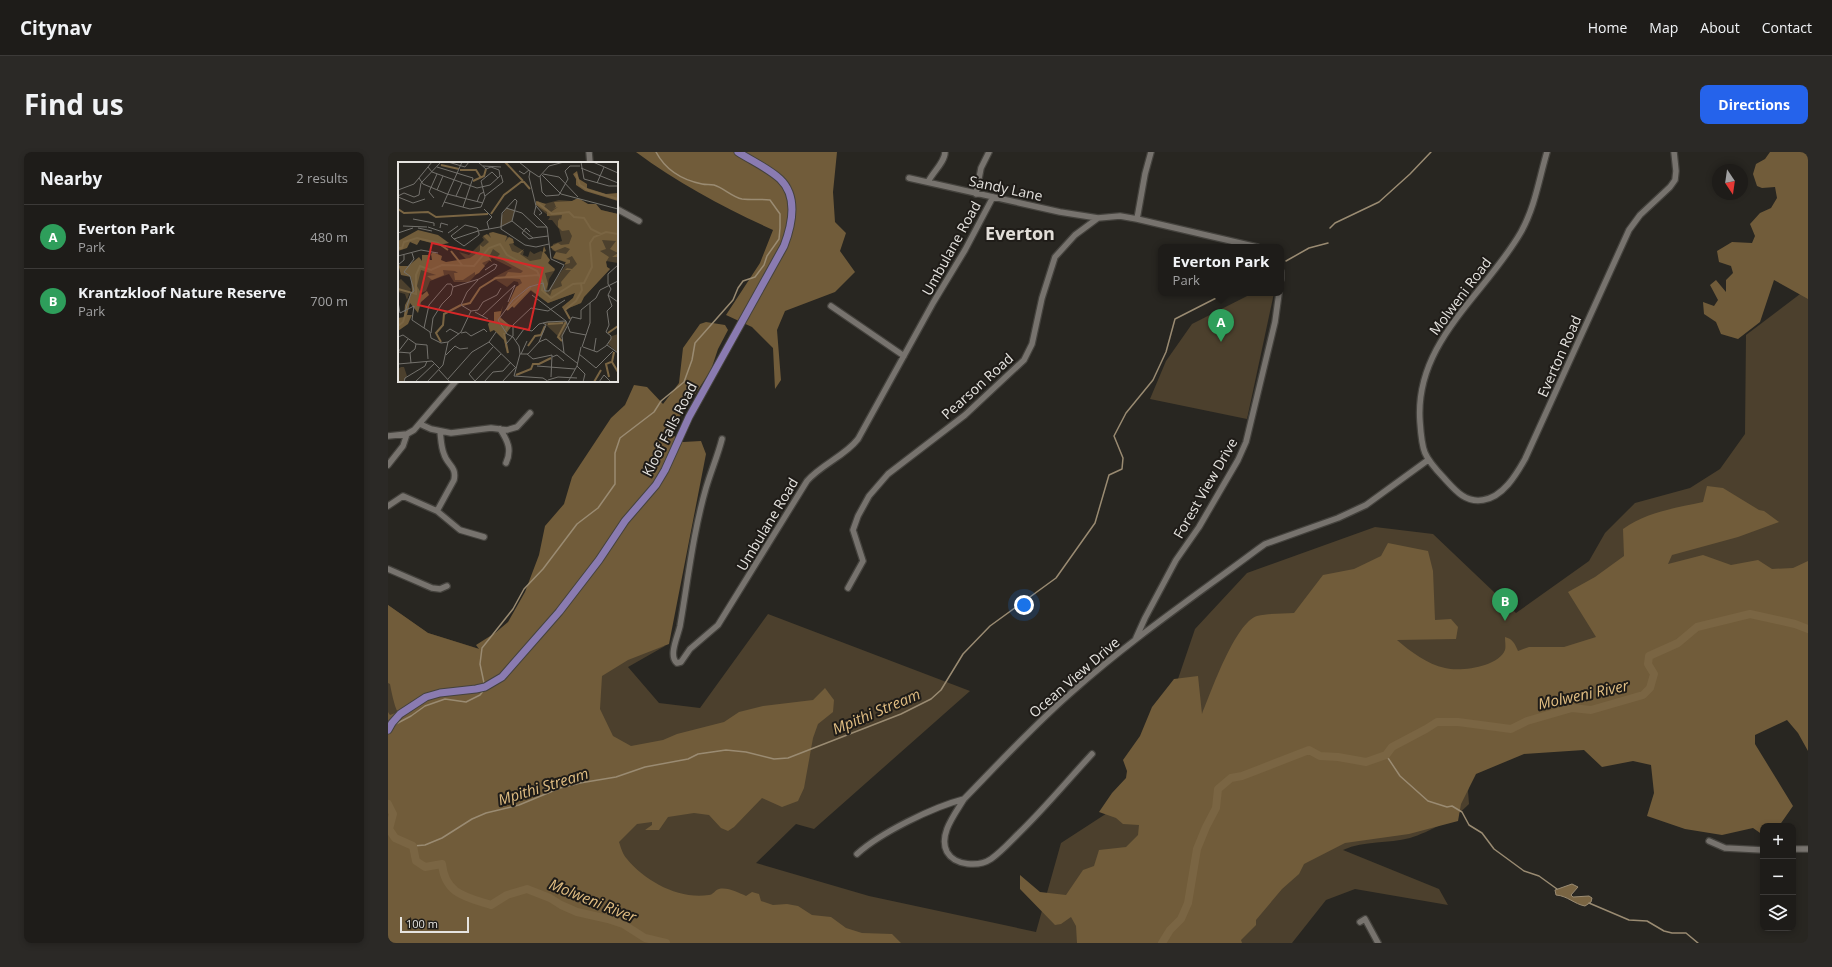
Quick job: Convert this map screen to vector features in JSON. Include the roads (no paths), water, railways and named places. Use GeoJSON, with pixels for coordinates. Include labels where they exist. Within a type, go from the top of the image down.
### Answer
{"type":"FeatureCollection","features":[{"type":"Feature","properties":{"kind":"main road","name":"Kloof Falls Road"},"geometry":{"type":"LineString","coordinates":[[390,726],[400,714],[426,696],[440,692],[480,688],[502,677],[559,612],[599,560],[626,521],[650,493],[661,477],[689,417],[784,246],[792,223],[792,204],[785,184],[779,178],[738,152]]}},
{"type":"Feature","properties":{"kind":"street"},"geometry":{"type":"LineString","coordinates":[[589,152],[590,162]]}},
{"type":"Feature","properties":{"kind":"street"},"geometry":{"type":"LineString","coordinates":[[928,182],[933,172],[945,158],[945,152]]}},
{"type":"Feature","properties":{"kind":"street"},"geometry":{"type":"LineString","coordinates":[[976,194],[981,168],[989,152]]}},
{"type":"Feature","properties":{"kind":"street"},"geometry":{"type":"LineString","coordinates":[[1138,219],[1145,174],[1151,152]]}},
{"type":"Feature","properties":{"kind":"street","name":"Molweni Road"},"geometry":{"type":"LineString","coordinates":[[1428,460],[1422,446],[1419,412],[1421,387],[1427,367],[1434,350],[1446,332],[1489,278],[1522,230],[1535,199],[1547,152]]}},
{"type":"Feature","properties":{"kind":"street","name":"Everton Road"},"geometry":{"type":"LineString","coordinates":[[1428,460],[1455,491],[1468,500],[1487,500],[1495,496],[1508,484],[1525,459],[1629,230],[1640,215],[1670,188],[1674,180],[1674,152]]}},
{"type":"Feature","properties":{"kind":"street","name":"Sandy Lane"},"geometry":{"type":"LineString","coordinates":[[909,178],[976,194],[1085,217],[1098,218]]}},
{"type":"Feature","properties":{"kind":"street","name":"Umbulane Road"},"geometry":{"type":"LineString","coordinates":[[722,438],[706,489],[695,538],[678,634],[672,656],[677,663],[681,662],[690,648],[718,625],[807,481],[819,469],[850,448],[858,439],[965,250],[993,197]]}},
{"type":"Feature","properties":{"kind":"street"},"geometry":{"type":"LineString","coordinates":[[618,210],[639,221]]}},
{"type":"Feature","properties":{"kind":"street"},"geometry":{"type":"LineString","coordinates":[[1098,218],[1120,216],[1138,219],[1244,244]]}},
{"type":"Feature","properties":{"kind":"street","name":"Pearson Road"},"geometry":{"type":"LineString","coordinates":[[848,588],[863,561],[853,530],[858,516],[869,496],[888,474],[965,415],[1024,360],[1032,344],[1042,298],[1055,257],[1075,235],[1098,218]]}},
{"type":"Feature","properties":{"kind":"street","name":"Forest View Drive"},"geometry":{"type":"LineString","coordinates":[[1136,638],[1176,560],[1199,527],[1238,460],[1246,442],[1275,322],[1279,296]]}},
{"type":"Feature","properties":{"kind":"street"},"geometry":{"type":"LineString","coordinates":[[830,306],[904,356]]}},
{"type":"Feature","properties":{"kind":"street"},"geometry":{"type":"LineString","coordinates":[[388,436],[407,434],[420,424],[455,382]]}},
{"type":"Feature","properties":{"kind":"street"},"geometry":{"type":"LineString","coordinates":[[420,424],[440,431],[457,433],[491,428],[500,430],[517,427],[530,413]]}},
{"type":"Feature","properties":{"kind":"street"},"geometry":{"type":"LineString","coordinates":[[500,430],[509,446],[510,452],[506,463]]}},
{"type":"Feature","properties":{"kind":"street"},"geometry":{"type":"LineString","coordinates":[[437,511],[454,480],[455,475],[453,467],[444,456],[440,431]]}},
{"type":"Feature","properties":{"kind":"street"},"geometry":{"type":"LineString","coordinates":[[388,465],[403,446],[407,434]]}},
{"type":"Feature","properties":{"kind":"street","name":"Ocean View Drive"},"geometry":{"type":"LineString","coordinates":[[1092,754],[1031,821],[990,859],[981,864],[962,862],[954,859],[950,855],[945,845],[945,839],[949,825],[964,799],[1071,692],[1136,638],[1155,626],[1265,544],[1338,518],[1366,505],[1428,460]]}},
{"type":"Feature","properties":{"kind":"street"},"geometry":{"type":"LineString","coordinates":[[388,506],[402,496],[437,511],[460,530],[484,537]]}},
{"type":"Feature","properties":{"kind":"street"},"geometry":{"type":"LineString","coordinates":[[388,570],[432,588],[440,589],[447,586]]}},
{"type":"Feature","properties":{"kind":"street"},"geometry":{"type":"LineString","coordinates":[[858,854],[879,836],[936,809],[964,799]]}},
{"type":"Feature","properties":{"kind":"street"},"geometry":{"type":"LineString","coordinates":[[1709,841],[1725,848],[1760,850]]}},
{"type":"Feature","properties":{"kind":"street"},"geometry":{"type":"LineString","coordinates":[[1796,849],[1808,849]]}},
{"type":"Feature","properties":{"kind":"street"},"geometry":{"type":"LineString","coordinates":[[1360,922],[1365,919],[1378,943]]}},
{"type":"Feature","properties":{"kind":"waterway"},"geometry":{"type":"LineString","coordinates":[[484,683],[480,664],[482,648],[513,609],[524,589],[543,569],[577,524],[598,508],[615,484],[615,453],[620,438],[654,412],[661,401],[684,382],[692,360],[695,343],[733,300],[743,281],[755,277],[764,265],[767,256],[779,239],[780,214],[770,200],[742,199],[714,185],[688,180],[675,174],[660,159],[656,152]]}},
{"type":"Feature","properties":{"kind":"waterway","name":"Mpithi Stream"},"geometry":{"type":"LineString","coordinates":[[1330,228],[1335,223],[1379,202],[1410,174],[1431,152]]}},
{"type":"Feature","properties":{"kind":"waterway","name":"Mpithi Stream"},"geometry":{"type":"LineString","coordinates":[[1286,261],[1309,248],[1328,243]]}},
{"type":"Feature","properties":{"kind":"waterway","name":"Mpithi Stream"},"geometry":{"type":"LineString","coordinates":[[413,846],[425,845],[442,838],[472,819],[486,813],[519,805],[560,788],[616,777],[645,767],[688,759],[698,754],[726,750],[746,752],[774,759],[788,758],[901,714],[931,699],[941,690],[963,654],[990,626],[1056,578],[1095,523],[1109,475],[1122,469],[1123,458],[1114,436],[1126,413],[1153,380],[1166,352],[1175,319],[1220,296]]}},
{"type":"Feature","properties":{"kind":"waterway","name":"Molweni River"},"geometry":{"type":"LineString","coordinates":[[1162,943],[1170,930],[1181,919],[1188,903],[1197,849],[1216,808],[1218,789],[1231,778],[1242,776],[1309,750],[1320,756],[1338,757],[1366,762],[1386,755],[1392,747],[1437,722],[1458,722],[1511,729],[1527,721],[1572,708],[1591,710],[1643,695],[1650,688],[1654,674],[1648,664],[1649,656],[1678,643],[1697,627],[1750,614],[1795,624],[1808,629]]}},
{"type":"Feature","properties":{"kind":"waterway"},"geometry":{"type":"LineString","coordinates":[[394,725],[411,716],[425,706],[445,699],[466,702],[480,695],[484,690]]}},
{"type":"Feature","properties":{"kind":"waterway"},"geometry":{"type":"LineString","coordinates":[[1386,755],[1400,776],[1428,801],[1447,807],[1452,806],[1462,812],[1469,825],[1482,833],[1494,849],[1524,871],[1539,876],[1557,889]]}},
{"type":"Feature","properties":{"kind":"waterway","name":"Molweni River"},"geometry":{"type":"LineString","coordinates":[[388,804],[393,814],[389,829],[395,838],[413,846],[416,861],[425,867],[442,864],[447,882],[458,893],[491,905],[507,895],[527,889],[550,898],[577,912],[623,924],[645,938],[666,943]]}},
{"type":"Feature","properties":{"kind":"waterway"},"geometry":{"type":"LineString","coordinates":[[1589,903],[1629,920],[1647,921],[1664,931],[1672,933],[1686,933],[1698,943]]}},
{"type":"Feature","properties":{"kind":"place","name":"Everton Park"},"geometry":{"type":"Point","coordinates":[1221,342]}},
{"type":"Feature","properties":{"kind":"place","name":"Krantzkloof Nature Reserve"},"geometry":{"type":"Point","coordinates":[1505,621]}},
{"type":"Feature","properties":{"kind":"district","name":"Everton"},"geometry":{"type":"Point","coordinates":[1020,233]}}]}
